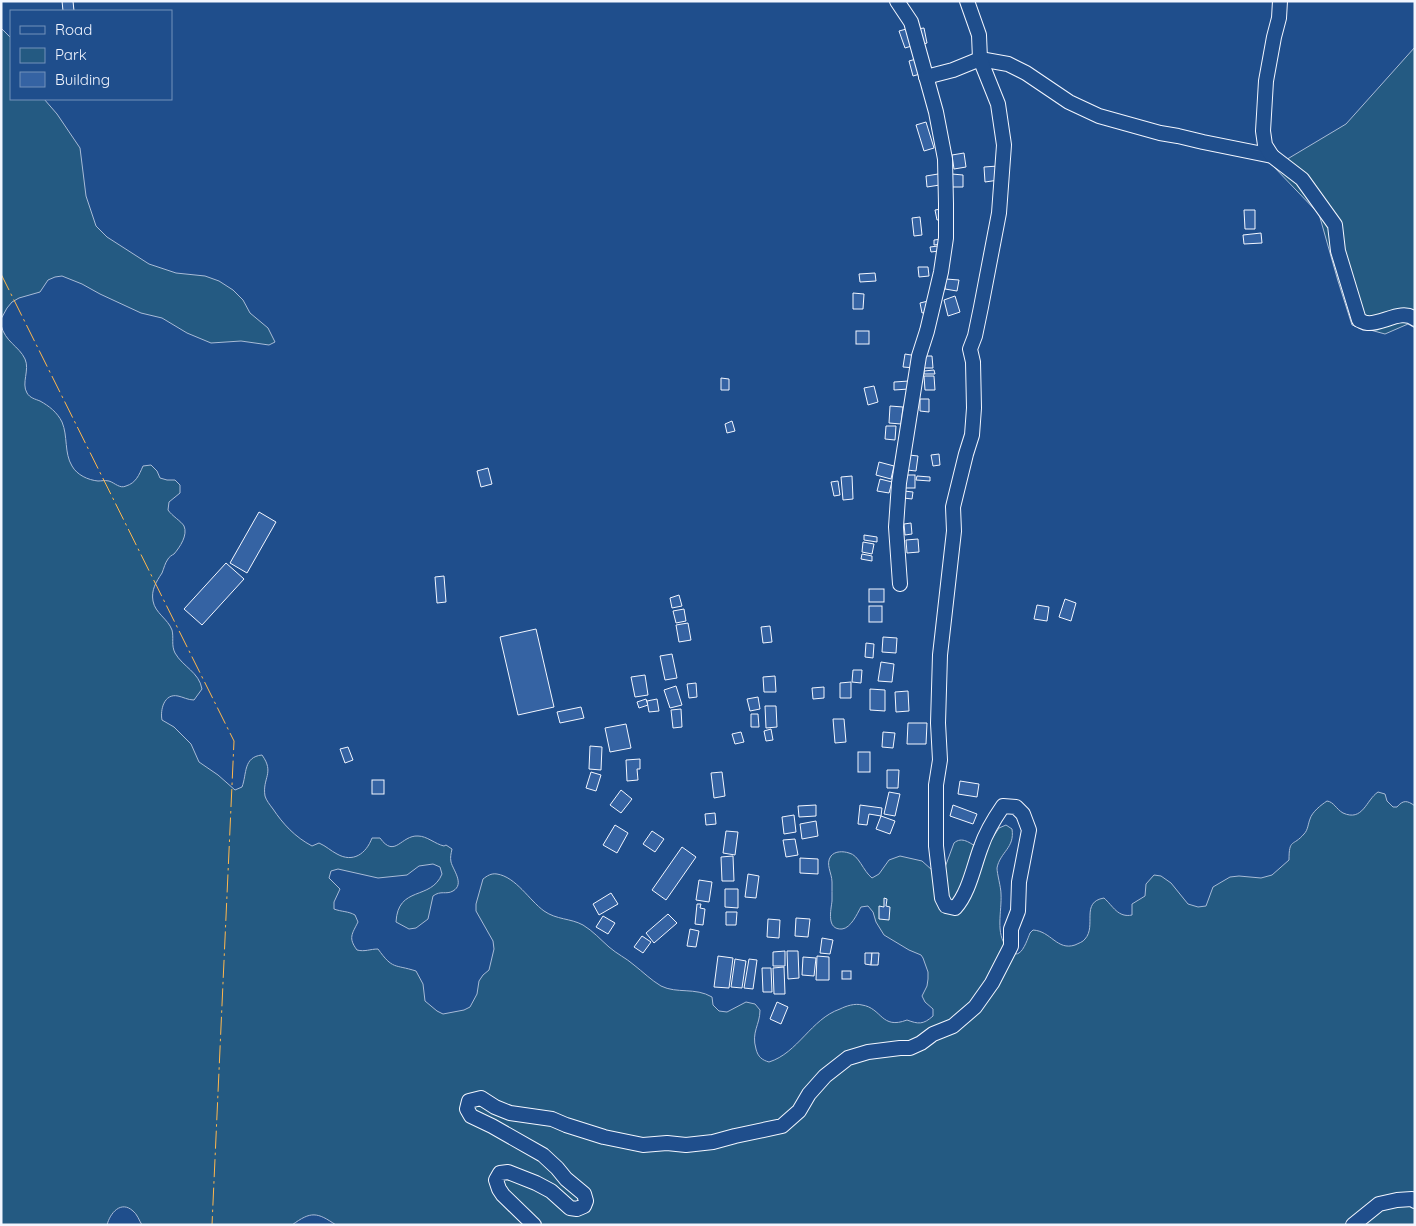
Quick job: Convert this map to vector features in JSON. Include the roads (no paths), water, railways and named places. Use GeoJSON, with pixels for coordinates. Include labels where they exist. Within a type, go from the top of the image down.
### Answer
{"type":"FeatureCollection","features":[{"type":"Feature","properties":{"kind":"street"},"geometry":{"type":"LineString","coordinates":[[897,1],[911,22],[936,112],[945,158],[946,238],[941,272],[919,356],[899,483],[896,527],[900,584]]}},
{"type":"Feature","properties":{"kind":"street"},"geometry":{"type":"LineString","coordinates":[[534,1225],[499,1189],[496,1180],[500,1173],[508,1172],[536,1182],[552,1190],[570,1208],[577,1210],[584,1206],[586,1201],[584,1194],[566,1179],[544,1155],[471,1116],[467,1109],[469,1101],[481,1098],[495,1107],[510,1113],[552,1118],[566,1125],[604,1137],[643,1145],[666,1143],[686,1145],[713,1142],[782,1126],[799,1112],[809,1094],[824,1076],[848,1058],[868,1052],[910,1048],[952,1026],[975,1007],[992,983],[1011,946],[1011,929],[1018,911],[1019,882],[1029,830],[1023,814],[1016,807],[1003,806],[988,830],[966,887],[954,908],[946,906],[942,898],[936,846],[936,785],[940,760],[938,723],[940,655],[954,531],[953,507],[972,435],[974,408],[973,362],[970,349],[975,336],[999,214],[1004,145],[998,104],[980,59],[979,35],[967,1]]}},
{"type":"Feature","properties":{"kind":"street"},"geometry":{"type":"LineString","coordinates":[[1280,1],[1279,18],[1266,81],[1263,131],[1265,145],[1272,156],[1302,180],[1335,226],[1338,251],[1359,320],[1368,324],[1398,316],[1412,316],[1415,319]]}},
{"type":"Feature","properties":{"kind":"street"},"geometry":{"type":"LineString","coordinates":[[926,77],[953,70],[980,59],[1008,64],[1026,73],[1069,102],[1099,116],[1160,133],[1272,156]]}},
{"type":"Feature","properties":{"kind":"street"},"geometry":{"type":"LineString","coordinates":[[1353,1225],[1379,1204],[1397,1200],[1415,1201]]}}]}
